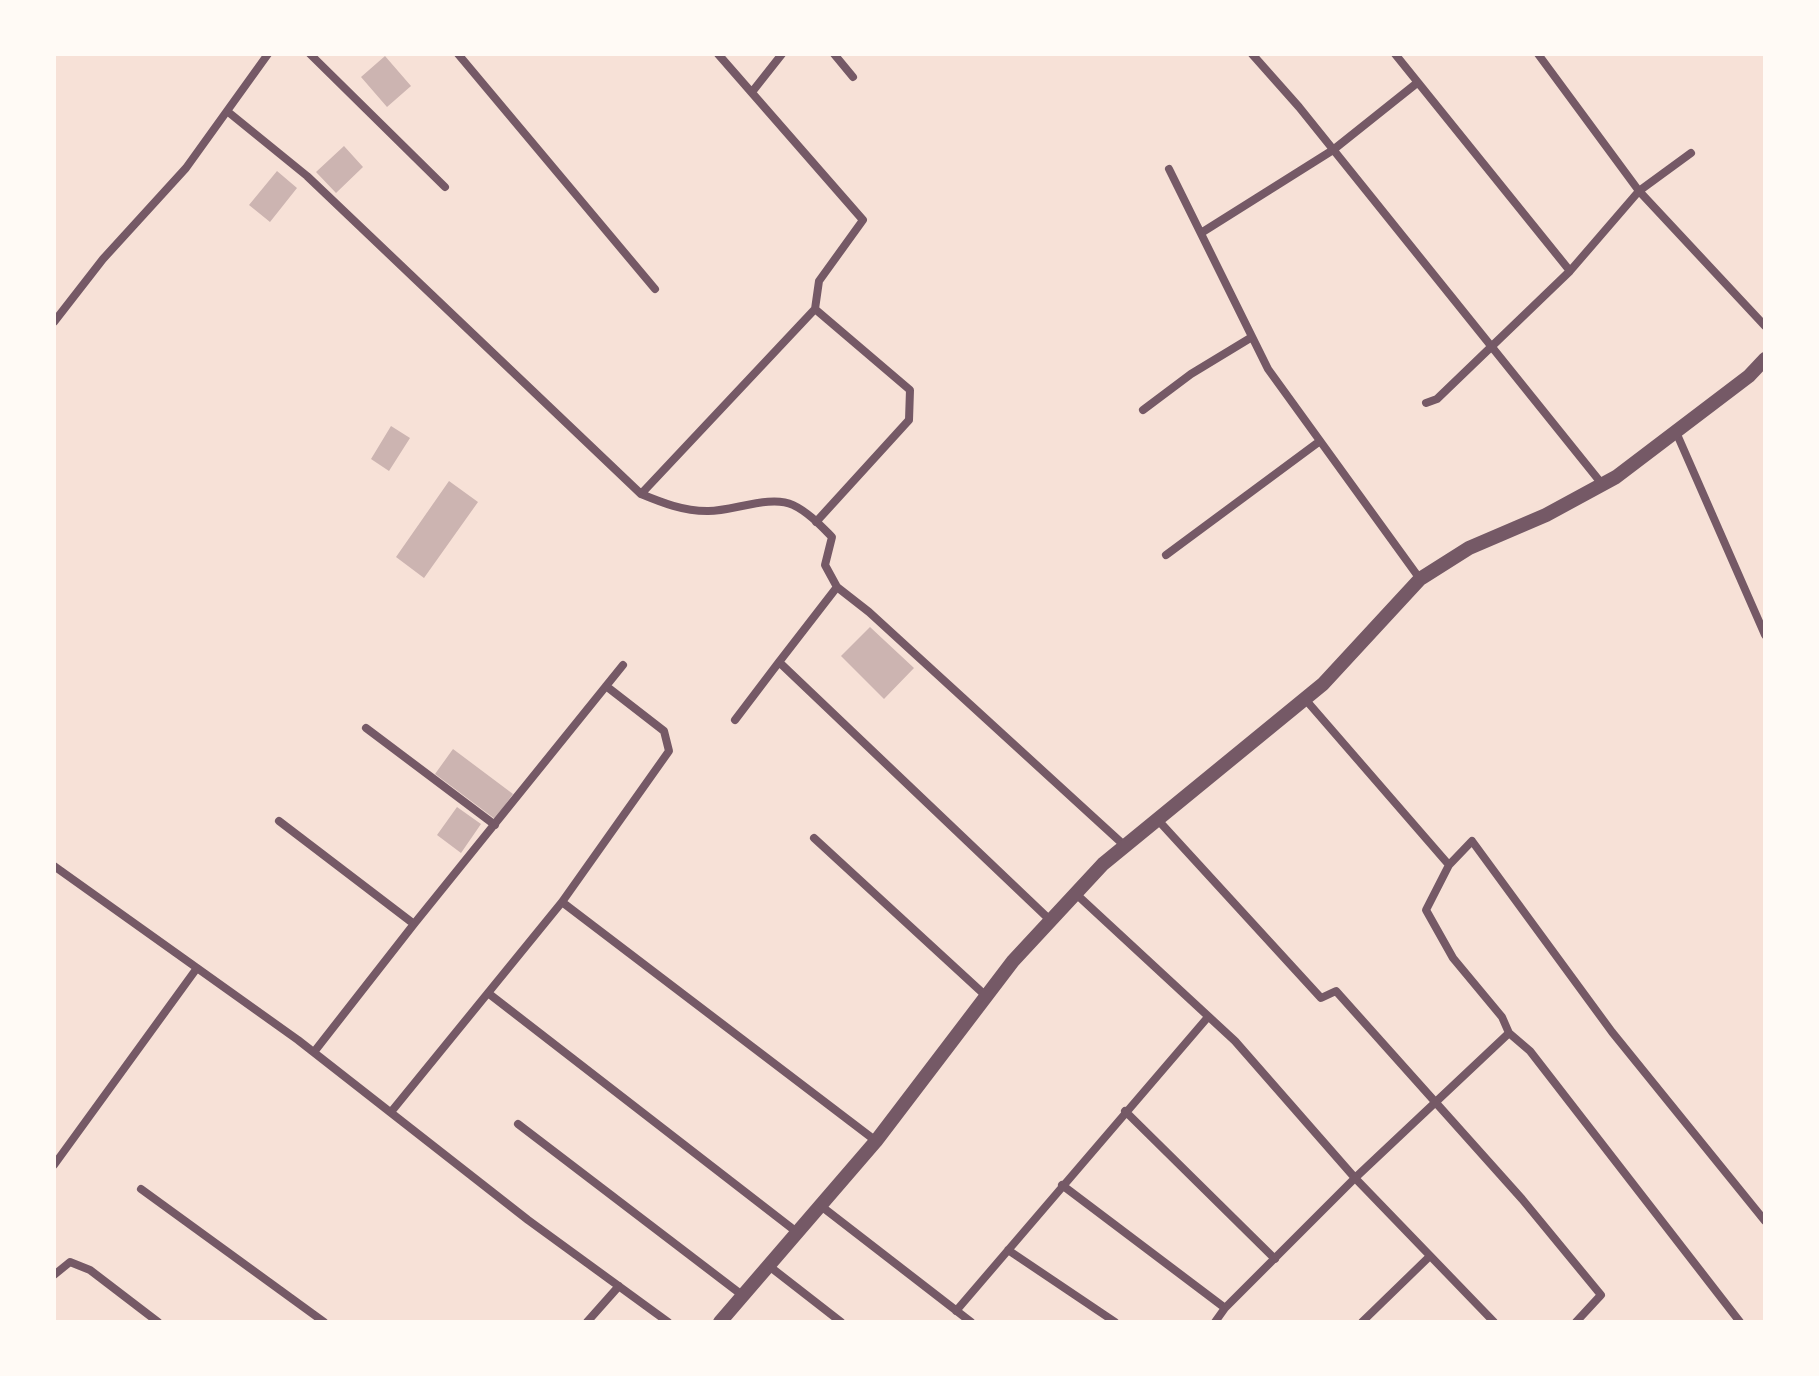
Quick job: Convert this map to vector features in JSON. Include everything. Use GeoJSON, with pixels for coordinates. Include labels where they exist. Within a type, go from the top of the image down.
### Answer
{"type":"FeatureCollection","features":[{"type":"Feature","properties":{"kind":"street"},"geometry":{"type":"LineString","coordinates":[[54,322],[103,259],[186,168],[268,54]]}},
{"type":"Feature","properties":{"kind":"street"},"geometry":{"type":"LineString","coordinates":[[310,54],[445,187]]}},
{"type":"Feature","properties":{"kind":"street"},"geometry":{"type":"LineString","coordinates":[[458,54],[655,289]]}},
{"type":"Feature","properties":{"kind":"street"},"geometry":{"type":"LineString","coordinates":[[641,494],[815,309],[819,281],[863,220],[718,54]]}},
{"type":"Feature","properties":{"kind":"street"},"geometry":{"type":"LineString","coordinates":[[752,92],[782,54]]}},
{"type":"Feature","properties":{"kind":"street"},"geometry":{"type":"LineString","coordinates":[[834,54],[853,77]]}},
{"type":"Feature","properties":{"kind":"street"},"geometry":{"type":"LineString","coordinates":[[1252,54],[1602,484]]}},
{"type":"Feature","properties":{"kind":"street"},"geometry":{"type":"LineString","coordinates":[[1395,54],[1570,271]]}},
{"type":"Feature","properties":{"kind":"street"},"geometry":{"type":"LineString","coordinates":[[1538,54],[1639,191],[1765,326]]}},
{"type":"Feature","properties":{"kind":"street"},"geometry":{"type":"LineString","coordinates":[[1201,233],[1333,150],[1417,83]]}},
{"type":"Feature","properties":{"kind":"street"},"geometry":{"type":"LineString","coordinates":[[227,111],[307,176],[641,494],[672,507],[710,511],[757,502],[791,504],[816,522],[832,537],[825,565],[837,587],[1125,846]]}},
{"type":"Feature","properties":{"kind":"street"},"geometry":{"type":"LineString","coordinates":[[1426,403],[1437,399],[1570,271],[1639,191],[1691,153]]}},
{"type":"Feature","properties":{"kind":"street"},"geometry":{"type":"LineString","coordinates":[[1169,169],[1268,369],[1420,579]]}},
{"type":"Feature","properties":{"kind":"street"},"geometry":{"type":"LineString","coordinates":[[815,309],[910,390],[909,420],[816,522]]}},
{"type":"Feature","properties":{"kind":"street"},"geometry":{"type":"LineString","coordinates":[[1143,410],[1191,374],[1252,337]]}},
{"type":"Feature","properties":{"kind":"street"},"geometry":{"type":"LineString","coordinates":[[720,1322],[876,1141],[1013,961],[1103,864],[1305,699],[1350,656],[1420,579],[1469,548],[1546,515],[1602,484],[1676,432],[1749,376],[1765,359]]}},
{"type":"Feature","properties":{"kind":"street"},"geometry":{"type":"LineString","coordinates":[[1676,432],[1765,635]]}},
{"type":"Feature","properties":{"kind":"street"},"geometry":{"type":"LineString","coordinates":[[1166,555],[1320,441]]}},
{"type":"Feature","properties":{"kind":"street"},"geometry":{"type":"LineString","coordinates":[[735,720],[837,587]]}},
{"type":"Feature","properties":{"kind":"street"},"geometry":{"type":"LineString","coordinates":[[779,662],[1050,920]]}},
{"type":"Feature","properties":{"kind":"street"},"geometry":{"type":"LineString","coordinates":[[314,1052],[623,665]]}},
{"type":"Feature","properties":{"kind":"street"},"geometry":{"type":"LineString","coordinates":[[391,1112],[562,902],[669,751],[664,731],[606,686]]}},
{"type":"Feature","properties":{"kind":"street"},"geometry":{"type":"LineString","coordinates":[[1305,699],[1449,865]]}},
{"type":"Feature","properties":{"kind":"street"},"geometry":{"type":"LineString","coordinates":[[366,728],[495,825]]}},
{"type":"Feature","properties":{"kind":"street"},"geometry":{"type":"LineString","coordinates":[[1157,819],[1321,998],[1336,991],[1522,1199],[1601,1295],[1576,1322]]}},
{"type":"Feature","properties":{"kind":"street"},"geometry":{"type":"LineString","coordinates":[[279,821],[414,924]]}},
{"type":"Feature","properties":{"kind":"street"},"geometry":{"type":"LineString","coordinates":[[814,838],[986,996]]}},
{"type":"Feature","properties":{"kind":"street"},"geometry":{"type":"LineString","coordinates":[[1740,1322],[1530,1051],[1509,1033],[1502,1017],[1453,958],[1426,910],[1449,865],[1472,841],[1612,1032],[1765,1221]]}},
{"type":"Feature","properties":{"kind":"street"},"geometry":{"type":"LineString","coordinates":[[54,866],[314,1052],[528,1220],[668,1322]]}},
{"type":"Feature","properties":{"kind":"street"},"geometry":{"type":"LineString","coordinates":[[1075,893],[1235,1041],[1355,1178],[1494,1322]]}},
{"type":"Feature","properties":{"kind":"street"},"geometry":{"type":"LineString","coordinates":[[562,902],[876,1141]]}},
{"type":"Feature","properties":{"kind":"street"},"geometry":{"type":"LineString","coordinates":[[54,1165],[197,968]]}},
{"type":"Feature","properties":{"kind":"street"},"geometry":{"type":"LineString","coordinates":[[488,993],[799,1233]]}},
{"type":"Feature","properties":{"kind":"street"},"geometry":{"type":"LineString","coordinates":[[956,1311],[1208,1017]]}},
{"type":"Feature","properties":{"kind":"street"},"geometry":{"type":"LineString","coordinates":[[1215,1322],[1225,1308],[1355,1178],[1509,1033]]}},
{"type":"Feature","properties":{"kind":"street"},"geometry":{"type":"LineString","coordinates":[[1125,1111],[1275,1259]]}},
{"type":"Feature","properties":{"kind":"street"},"geometry":{"type":"LineString","coordinates":[[518,1124],[742,1295]]}},
{"type":"Feature","properties":{"kind":"street"},"geometry":{"type":"LineString","coordinates":[[1062,1185],[1225,1308]]}},
{"type":"Feature","properties":{"kind":"street"},"geometry":{"type":"LineString","coordinates":[[141,1189],[324,1322]]}},
{"type":"Feature","properties":{"kind":"street"},"geometry":{"type":"LineString","coordinates":[[821,1206],[971,1322]]}},
{"type":"Feature","properties":{"kind":"street"},"geometry":{"type":"LineString","coordinates":[[1008,1250],[1115,1322]]}},
{"type":"Feature","properties":{"kind":"street"},"geometry":{"type":"LineString","coordinates":[[1362,1322],[1430,1256]]}},
{"type":"Feature","properties":{"kind":"street"},"geometry":{"type":"LineString","coordinates":[[54,1275],[70,1262],[90,1270],[158,1322]]}},
{"type":"Feature","properties":{"kind":"street"},"geometry":{"type":"LineString","coordinates":[[769,1266],[841,1322]]}},
{"type":"Feature","properties":{"kind":"street"},"geometry":{"type":"LineString","coordinates":[[587,1322],[619,1286]]}},
{"type":"Feature","properties":{"kind":"building"},"geometry":{"type":"Polygon","coordinates":[[[385,56],[411,86],[387,107],[361,77],[385,56]]]}},
{"type":"Feature","properties":{"kind":"building"},"geometry":{"type":"Polygon","coordinates":[[[344,146],[363,167],[336,193],[316,172],[344,146]]]}},
{"type":"Feature","properties":{"kind":"building"},"geometry":{"type":"Polygon","coordinates":[[[277,171],[297,188],[270,222],[249,205],[277,171]]]}},
{"type":"Feature","properties":{"kind":"building"},"geometry":{"type":"Polygon","coordinates":[[[391,426],[410,438],[389,471],[371,459],[391,426]]]}},
{"type":"Feature","properties":{"kind":"building"},"geometry":{"type":"Polygon","coordinates":[[[449,481],[478,502],[424,578],[396,557],[449,481]]]}},
{"type":"Feature","properties":{"kind":"building"},"geometry":{"type":"Polygon","coordinates":[[[870,627],[914,668],[884,699],[841,656],[870,627]]]}},
{"type":"Feature","properties":{"kind":"building"},"geometry":{"type":"Polygon","coordinates":[[[453,749],[513,794],[495,819],[435,774],[453,749]]]}},
{"type":"Feature","properties":{"kind":"building"},"geometry":{"type":"Polygon","coordinates":[[[457,807],[481,824],[461,853],[437,835],[457,807]]]}}]}
